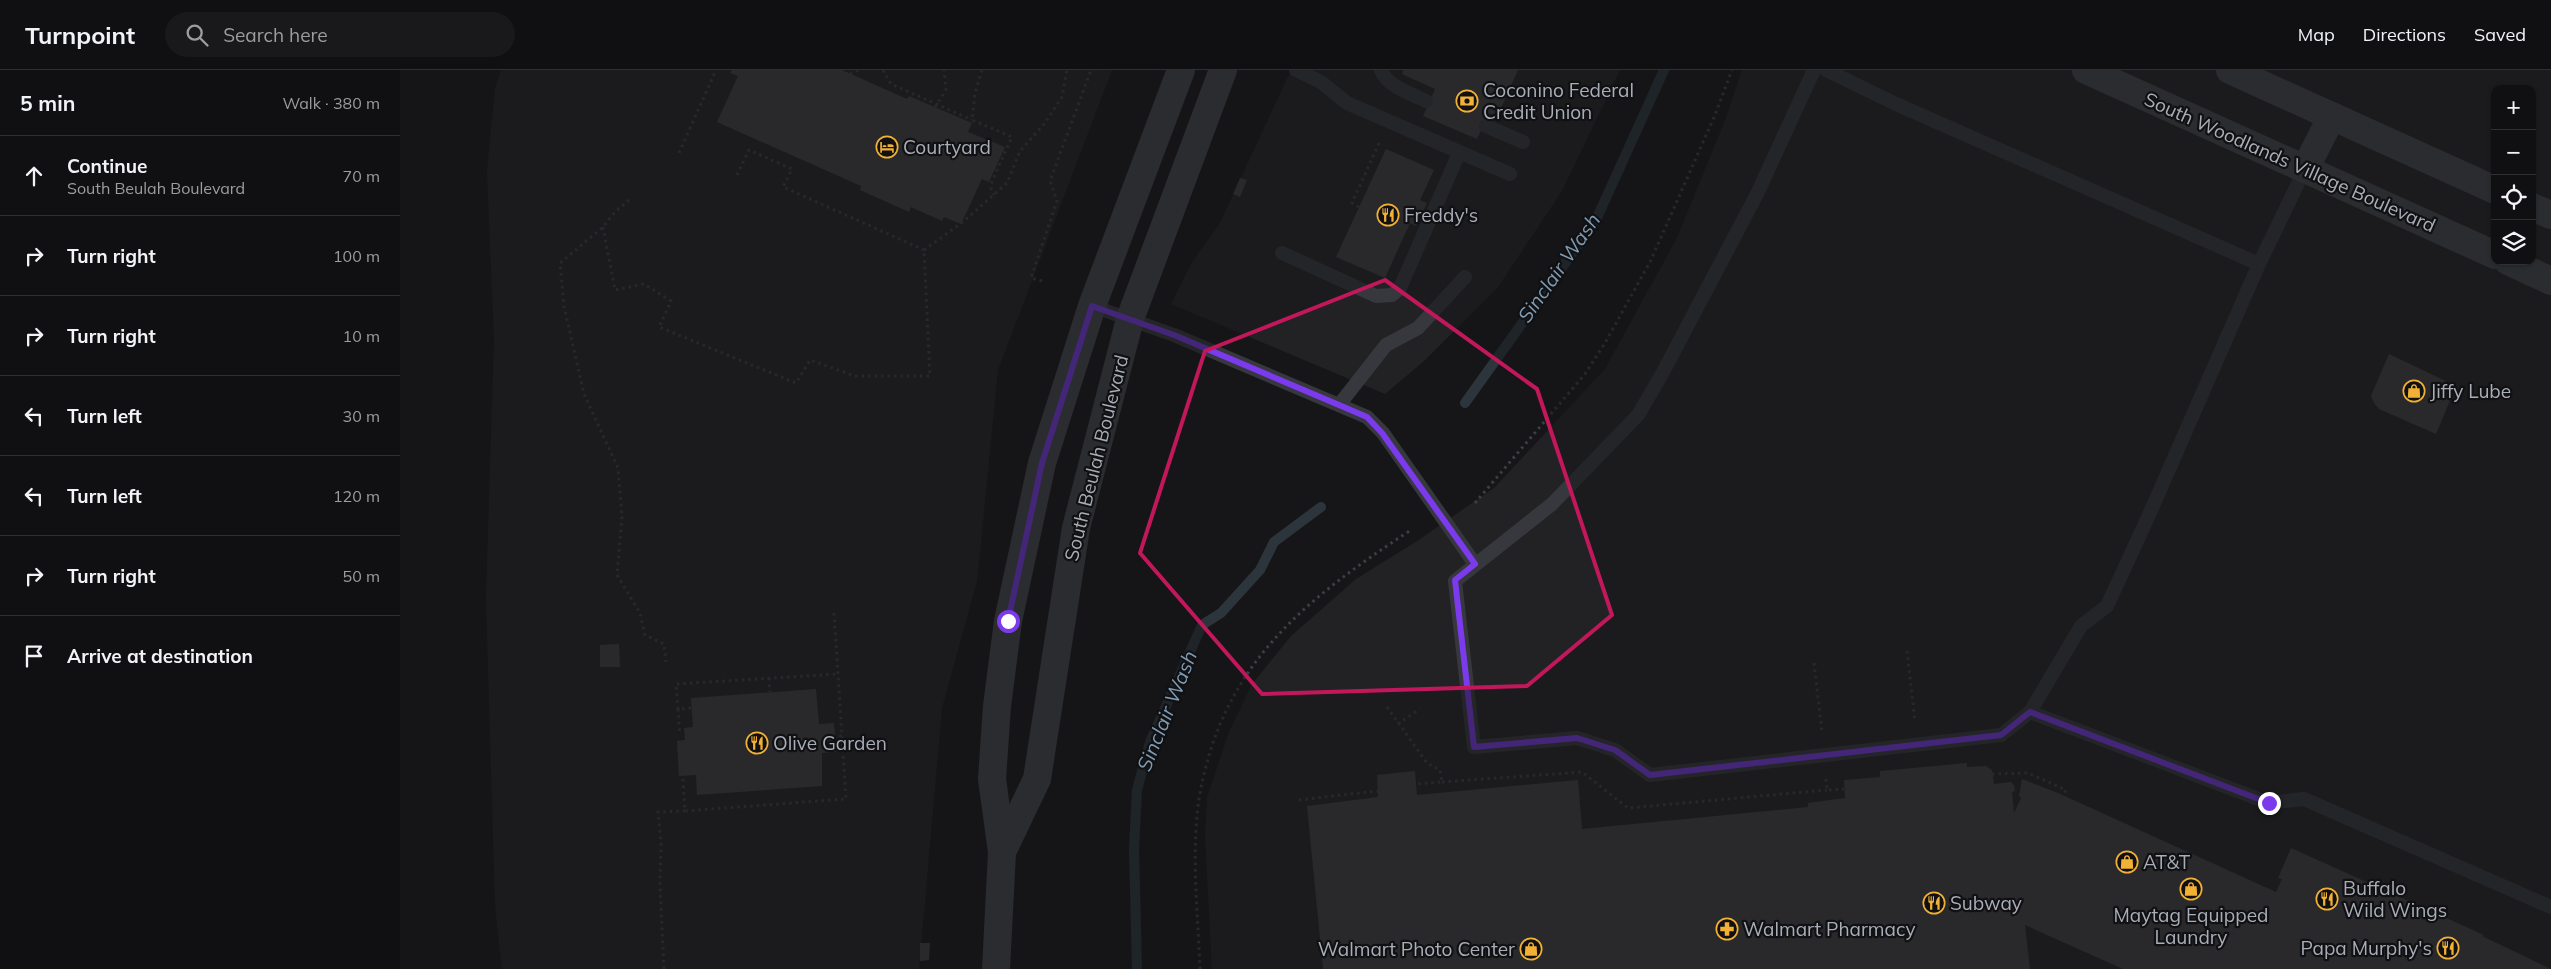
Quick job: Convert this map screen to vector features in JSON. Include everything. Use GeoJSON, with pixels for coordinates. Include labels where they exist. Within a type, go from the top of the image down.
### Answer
{"type":"FeatureCollection","features":[{"type":"Feature","properties":{"kind":"main road","name":"South Beulah Boulevard"},"geometry":{"type":"LineString","coordinates":[[996,969],[1002,852],[992,779],[997,706],[1008,621],[1042,463],[1092,306],[1181,70]]}},
{"type":"Feature","properties":{"kind":"main road","name":"South Beulah Boulevard"},"geometry":{"type":"LineString","coordinates":[[1002,852],[1037,779],[1076,528],[1130,319],[1223,70]]}},
{"type":"Feature","properties":{"kind":"main road","name":"South Woodlands Village Boulevard"},"geometry":{"type":"LineString","coordinates":[[2086,70],[2491,253]]}},
{"type":"Feature","properties":{"kind":"main road"},"geometry":{"type":"LineString","coordinates":[[2230,70],[2491,188]]}},
{"type":"Feature","properties":{"kind":"main road"},"geometry":{"type":"LineString","coordinates":[[2306,169],[2332,116]]}},
{"type":"Feature","properties":{"kind":"main road"},"geometry":{"type":"LineString","coordinates":[[2536,209],[2551,215]]}},
{"type":"Feature","properties":{"kind":"main road"},"geometry":{"type":"LineString","coordinates":[[2517,265],[2551,281]]}},
{"type":"Feature","properties":{"kind":"lane"},"geometry":{"type":"LineString","coordinates":[[1296,70],[1321,82],[1347,103],[1510,174]]}},
{"type":"Feature","properties":{"kind":"lane"},"geometry":{"type":"LineString","coordinates":[[1380,70],[1398,88],[1426,101]]}},
{"type":"Feature","properties":{"kind":"lane"},"geometry":{"type":"LineString","coordinates":[[1814,70],[1757,194],[1667,366],[1638,415],[1552,504],[1455,580],[1474,747],[1577,738],[1615,750],[1650,775],[2001,735],[2030,712],[2081,626],[2107,606],[2259,264],[2306,169]]}},
{"type":"Feature","properties":{"kind":"lane"},"geometry":{"type":"LineString","coordinates":[[1826,70],[1896,104],[2259,264]]}},
{"type":"Feature","properties":{"kind":"lane"},"geometry":{"type":"LineString","coordinates":[[1486,126],[1523,142]]}},
{"type":"Feature","properties":{"kind":"lane"},"geometry":{"type":"LineString","coordinates":[[1282,253],[1376,296],[1392,295],[1400,288],[1459,153]]}},
{"type":"Feature","properties":{"kind":"lane"},"geometry":{"type":"LineString","coordinates":[[1339,405],[1386,345],[1418,328],[1465,277]]}},
{"type":"Feature","properties":{"kind":"lane"},"geometry":{"type":"LineString","coordinates":[[1092,306],[1174,335],[1367,417],[1382,433],[1475,564]]}},
{"type":"Feature","properties":{"kind":"lane"},"geometry":{"type":"LineString","coordinates":[[2030,712],[2269,803],[2304,799],[2551,907]]}},
{"type":"Feature","properties":{"kind":"path"},"geometry":{"type":"LineString","coordinates":[[679,153],[716,70]]}},
{"type":"Feature","properties":{"kind":"path"},"geometry":{"type":"LineString","coordinates":[[850,74],[858,70]]}},
{"type":"Feature","properties":{"kind":"path"},"geometry":{"type":"LineString","coordinates":[[883,70],[891,84],[1012,137],[992,182],[991,188],[994,195]]}},
{"type":"Feature","properties":{"kind":"path"},"geometry":{"type":"LineString","coordinates":[[936,105],[946,90],[944,70]]}},
{"type":"Feature","properties":{"kind":"path"},"geometry":{"type":"LineString","coordinates":[[972,120],[975,93],[982,70]]}},
{"type":"Feature","properties":{"kind":"path"},"geometry":{"type":"LineString","coordinates":[[924,250],[963,222],[1007,183],[1020,151],[1055,109],[1062,97],[1067,70]]}},
{"type":"Feature","properties":{"kind":"path"},"geometry":{"type":"LineString","coordinates":[[1042,282],[1031,278],[1058,201],[1050,181],[1091,70]]}},
{"type":"Feature","properties":{"kind":"path"},"geometry":{"type":"LineString","coordinates":[[1475,503],[1584,374],[1605,344],[1651,260],[1715,115],[1732,70]]}},
{"type":"Feature","properties":{"kind":"path"},"geometry":{"type":"LineString","coordinates":[[1359,207],[1352,204],[1380,140]]}},
{"type":"Feature","properties":{"kind":"path"},"geometry":{"type":"LineString","coordinates":[[737,175],[749,150],[792,169],[783,187],[924,250]]}},
{"type":"Feature","properties":{"kind":"path"},"geometry":{"type":"LineString","coordinates":[[629,200],[603,226],[560,263],[564,306],[584,394],[618,468],[622,517],[617,575],[640,613],[644,635],[664,644],[666,662]]}},
{"type":"Feature","properties":{"kind":"path"},"geometry":{"type":"LineString","coordinates":[[603,226],[615,290],[644,284],[671,302],[660,327],[796,383],[810,360],[855,376],[930,376],[924,250]]}},
{"type":"Feature","properties":{"kind":"path"},"geometry":{"type":"LineString","coordinates":[[1200,969],[1196,833],[1199,800],[1207,763],[1224,716],[1245,675],[1271,641],[1297,613],[1350,570],[1411,530]]}},
{"type":"Feature","properties":{"kind":"path"},"geometry":{"type":"LineString","coordinates":[[664,969],[660,886],[661,844],[658,812],[846,799],[834,613]]}},
{"type":"Feature","properties":{"kind":"path"},"geometry":{"type":"LineString","coordinates":[[1907,651],[1915,723]]}},
{"type":"Feature","properties":{"kind":"path"},"geometry":{"type":"LineString","coordinates":[[1814,663],[1823,741]]}},
{"type":"Feature","properties":{"kind":"path"},"geometry":{"type":"LineString","coordinates":[[680,735],[676,684],[838,674]]}},
{"type":"Feature","properties":{"kind":"path"},"geometry":{"type":"LineString","coordinates":[[769,678],[770,692]]}},
{"type":"Feature","properties":{"kind":"path"},"geometry":{"type":"LineString","coordinates":[[1387,707],[1427,763],[1440,770],[1442,782],[1416,784]]}},
{"type":"Feature","properties":{"kind":"path"},"geometry":{"type":"LineString","coordinates":[[678,709],[691,708]]}},
{"type":"Feature","properties":{"kind":"path"},"geometry":{"type":"LineString","coordinates":[[1398,724],[1420,709]]}},
{"type":"Feature","properties":{"kind":"path"},"geometry":{"type":"LineString","coordinates":[[834,736],[842,736]]}},
{"type":"Feature","properties":{"kind":"path"},"geometry":{"type":"LineString","coordinates":[[1992,774],[2028,772],[2066,790],[2063,797]]}},
{"type":"Feature","properties":{"kind":"path"},"geometry":{"type":"LineString","coordinates":[[1826,774],[1827,790],[1844,789]]}},
{"type":"Feature","properties":{"kind":"path"},"geometry":{"type":"LineString","coordinates":[[684,779],[685,810]]}},
{"type":"Feature","properties":{"kind":"path"},"geometry":{"type":"LineString","coordinates":[[1299,800],[1378,791]]}},
{"type":"Feature","properties":{"kind":"highlighted area"},"geometry":{"type":"Polygon","coordinates":[[[1385,280],[1537,389],[1612,615],[1527,686],[1262,694],[1140,553],[1205,351],[1385,280]]]}},
{"type":"Feature","properties":{"kind":"shaded area"},"geometry":{"type":"Polygon","coordinates":[[[501,70],[1112,70],[998,370],[977,581],[942,708],[919,969],[502,969],[495,904],[486,598],[494,340],[487,171],[495,89],[501,70]]]}},
{"type":"Feature","properties":{"kind":"shaded area"},"geometry":{"type":"Polygon","coordinates":[[[1291,70],[1620,70],[1562,191],[1498,287],[1423,362],[1385,394],[1171,304],[1192,262],[1220,223],[1291,70]]]}},
{"type":"Feature","properties":{"kind":"shaded area"},"geometry":{"type":"Polygon","coordinates":[[[1742,70],[2551,70],[2551,969],[1212,969],[1205,836],[1207,798],[1229,732],[1252,684],[1291,636],[1356,579],[1417,541],[1494,488],[1605,369],[1677,238],[1726,118],[1742,70]]]}},
{"type":"Feature","properties":{"kind":"building","name":"Courtyard"},"geometry":{"type":"Polygon","coordinates":[[[732,70],[842,70],[907,99],[909,96],[972,123],[968,132],[1005,147],[989,182],[982,179],[961,224],[944,217],[942,221],[911,207],[909,212],[860,190],[861,186],[717,122],[738,76],[730,73],[732,70]]]}},
{"type":"Feature","properties":{"kind":"building","name":"Coconino Federal Credit Union"},"geometry":{"type":"Polygon","coordinates":[[[1403,70],[1518,70],[1497,117],[1489,113],[1477,139],[1423,116],[1435,89],[1402,74],[1403,70]]]}},
{"type":"Feature","properties":{"kind":"building","name":"Freddy's"},"geometry":{"type":"Polygon","coordinates":[[[1386,149],[1434,170],[1420,200],[1427,203],[1416,226],[1410,223],[1385,278],[1336,257],[1386,149]]]}},
{"type":"Feature","properties":{"kind":"building"},"geometry":{"type":"Polygon","coordinates":[[[1240,178],[1247,180],[1240,197],[1233,194],[1240,178]]]}},
{"type":"Feature","properties":{"kind":"building","name":"Jiffy Lube"},"geometry":{"type":"Polygon","coordinates":[[[2389,354],[2456,386],[2436,434],[2379,409],[2374,403],[2371,396],[2389,354]]]}},
{"type":"Feature","properties":{"kind":"building"},"geometry":{"type":"Polygon","coordinates":[[[619,644],[620,667],[600,667],[600,645],[619,644]]]}},
{"type":"Feature","properties":{"kind":"building"},"geometry":{"type":"Polygon","coordinates":[[[816,689],[819,724],[834,723],[836,752],[822,753],[822,786],[697,795],[696,775],[679,776],[677,741],[685,740],[684,728],[693,727],[691,698],[816,689]]]}},
{"type":"Feature","properties":{"kind":"building"},"geometry":{"type":"Polygon","coordinates":[[[1967,763],[1967,767],[1986,766],[1992,770],[1994,784],[2011,782],[2014,785],[2015,791],[2012,792],[2014,813],[2021,798],[2019,796],[2022,779],[2058,793],[2276,892],[2282,879],[2278,878],[2291,848],[2484,935],[2482,936],[2551,969],[2123,969],[2025,925],[2030,969],[1323,969],[1307,806],[1378,797],[1377,775],[1415,771],[1417,795],[1578,780],[1582,829],[1808,807],[1808,803],[1845,798],[1844,780],[1880,777],[1880,771],[1967,763]]]}},
{"type":"Feature","properties":{"kind":"building"},"geometry":{"type":"Polygon","coordinates":[[[920,943],[930,943],[929,960],[920,961],[920,943]]]}},
{"type":"Feature","properties":{"kind":"waterway","name":"Sinclair Wash"},"geometry":{"type":"LineString","coordinates":[[1465,403],[1596,220],[1664,70]]}},
{"type":"Feature","properties":{"kind":"waterway","name":"Sinclair Wash"},"geometry":{"type":"LineString","coordinates":[[1137,969],[1134,848],[1137,790],[1150,742],[1202,625],[1221,613],[1260,570],[1274,542],[1321,507]]}},
{"type":"Feature","properties":{"kind":"place","name":"Coconino Federal Credit Union"},"geometry":{"type":"Point","coordinates":[1467,101]}},
{"type":"Feature","properties":{"kind":"place","name":"Courtyard"},"geometry":{"type":"Point","coordinates":[887,147]}},
{"type":"Feature","properties":{"kind":"place","name":"Freddy's"},"geometry":{"type":"Point","coordinates":[1388,215]}},
{"type":"Feature","properties":{"kind":"place","name":"Jiffy Lube"},"geometry":{"type":"Point","coordinates":[2414,391]}},
{"type":"Feature","properties":{"kind":"place","name":"Olive Garden"},"geometry":{"type":"Point","coordinates":[757,743]}},
{"type":"Feature","properties":{"kind":"place","name":"AT&T"},"geometry":{"type":"Point","coordinates":[2127,862]}},
{"type":"Feature","properties":{"kind":"place","name":"Maytag Equipped Laundry"},"geometry":{"type":"Point","coordinates":[2191,889]}},
{"type":"Feature","properties":{"kind":"place","name":"Buffalo Wild Wings"},"geometry":{"type":"Point","coordinates":[2327,899]}},
{"type":"Feature","properties":{"kind":"place","name":"Subway"},"geometry":{"type":"Point","coordinates":[1934,903]}},
{"type":"Feature","properties":{"kind":"place","name":"Walmart Pharmacy"},"geometry":{"type":"Point","coordinates":[1727,929]}},
{"type":"Feature","properties":{"kind":"place","name":"Papa Murphy's"},"geometry":{"type":"Point","coordinates":[2448,948]}},
{"type":"Feature","properties":{"kind":"place","name":"Walmart Photo Center"},"geometry":{"type":"Point","coordinates":[1531,949]}},
{"type":"Feature","properties":{"kind":"route"},"geometry":{"type":"LineString","coordinates":[[1008,621],[1042,463],[1092,306],[1174,335],[1367,417],[1382,433],[1444,517],[1475,564],[1455,580],[1474,747],[1577,738],[1615,750],[1650,775],[1963,741],[2001,735],[2030,712],[2269,803]]}}]}
